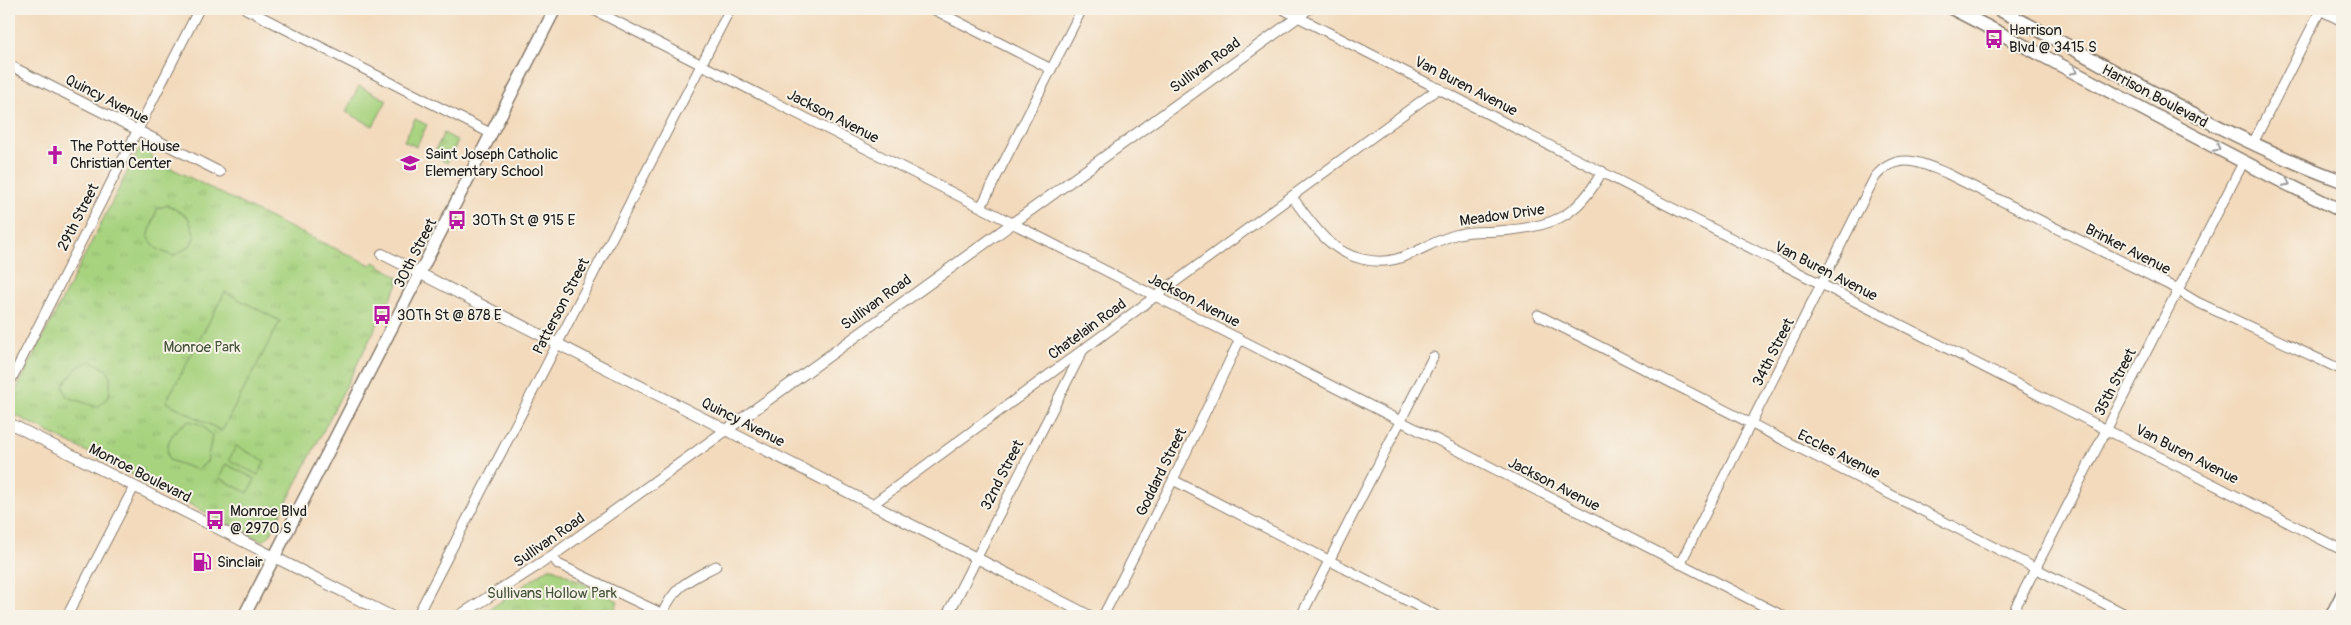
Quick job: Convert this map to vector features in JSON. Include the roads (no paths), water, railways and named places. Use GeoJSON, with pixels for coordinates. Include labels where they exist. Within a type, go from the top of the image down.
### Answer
{"type":"FeatureCollection","features":[{"type":"Feature","properties":{"kind":"main road","name":"30th Street"},"geometry":{"type":"LineString","coordinates":[[244,616],[422,273],[555,9]]}},
{"type":"Feature","properties":{"kind":"main road","name":"Harrison Boulevard"},"geometry":{"type":"LineString","coordinates":[[1953,9],[2342,211]]}},
{"type":"Feature","properties":{"kind":"main road","name":"Harrison Boulevard"},"geometry":{"type":"LineString","coordinates":[[1998,9],[2089,55],[2139,85],[2253,143],[2305,169],[2342,182]]}},
{"type":"Feature","properties":{"kind":"main road"},"geometry":{"type":"LineString","coordinates":[[2331,616],[2342,594]]}},
{"type":"Feature","properties":{"kind":"street","name":"29th Street"},"geometry":{"type":"LineString","coordinates":[[9,384],[199,9]]}},
{"type":"Feature","properties":{"kind":"street"},"geometry":{"type":"LineString","coordinates":[[246,9],[492,134]]}},
{"type":"Feature","properties":{"kind":"street","name":"Jackson Avenue"},"geometry":{"type":"LineString","coordinates":[[592,9],[1783,616]]}},
{"type":"Feature","properties":{"kind":"street","name":"Patterson Street"},"geometry":{"type":"LineString","coordinates":[[417,616],[730,9]]}},
{"type":"Feature","properties":{"kind":"street"},"geometry":{"type":"LineString","coordinates":[[933,9],[1051,69]]}},
{"type":"Feature","properties":{"kind":"street"},"geometry":{"type":"LineString","coordinates":[[981,207],[1082,9]]}},
{"type":"Feature","properties":{"kind":"street"},"geometry":{"type":"LineString","coordinates":[[1284,9],[1298,17]]}},
{"type":"Feature","properties":{"kind":"street","name":"Sullivan Road"},"geometry":{"type":"LineString","coordinates":[[459,616],[478,606],[552,556],[1309,9]]}},
{"type":"Feature","properties":{"kind":"street"},"geometry":{"type":"LineString","coordinates":[[2253,143],[2320,9],[2342,21]]}},
{"type":"Feature","properties":{"kind":"street","name":"Van Buren Avenue"},"geometry":{"type":"LineString","coordinates":[[1298,17],[2342,550]]}},
{"type":"Feature","properties":{"kind":"street","name":"Quincy Avenue"},"geometry":{"type":"LineString","coordinates":[[9,65],[220,172]]}},
{"type":"Feature","properties":{"kind":"street","name":"Chatelain Road"},"geometry":{"type":"LineString","coordinates":[[873,504],[1439,88]]}},
{"type":"Feature","properties":{"kind":"street","name":"34th Street"},"geometry":{"type":"LineString","coordinates":[[1680,564],[1823,285],[1876,177],[1882,169],[1898,161]]}},
{"type":"Feature","properties":{"kind":"street","name":"Brinker Avenue"},"geometry":{"type":"LineString","coordinates":[[1898,161],[1928,166],[1946,173],[2178,291],[2342,370]]}},
{"type":"Feature","properties":{"kind":"street","name":"35th Street"},"geometry":{"type":"LineString","coordinates":[[2011,616],[2244,161]]}},
{"type":"Feature","properties":{"kind":"street","name":"Meadow Drive"},"geometry":{"type":"LineString","coordinates":[[1292,197],[1317,230],[1334,247],[1352,256],[1383,262],[1412,255],[1459,234],[1525,229],[1554,222],[1581,202],[1596,184],[1602,171]]}},
{"type":"Feature","properties":{"kind":"street","name":"Quincy Avenue"},"geometry":{"type":"LineString","coordinates":[[382,254],[1090,616]]}},
{"type":"Feature","properties":{"kind":"street","name":"Eccles Avenue"},"geometry":{"type":"LineString","coordinates":[[1538,315],[2129,616]]}},
{"type":"Feature","properties":{"kind":"street","name":"Goddard Street"},"geometry":{"type":"LineString","coordinates":[[1104,616],[1173,480],[1240,339]]}},
{"type":"Feature","properties":{"kind":"street","name":"32nd Street"},"geometry":{"type":"LineString","coordinates":[[947,616],[1084,348]]}},
{"type":"Feature","properties":{"kind":"street"},"geometry":{"type":"LineString","coordinates":[[1301,616],[1433,357]]}},
{"type":"Feature","properties":{"kind":"street","name":"Monroe Boulevard"},"geometry":{"type":"LineString","coordinates":[[9,423],[391,616]]}},
{"type":"Feature","properties":{"kind":"street"},"geometry":{"type":"LineString","coordinates":[[1173,480],[1437,616]]}},
{"type":"Feature","properties":{"kind":"street"},"geometry":{"type":"LineString","coordinates":[[68,616],[134,486]]}},
{"type":"Feature","properties":{"kind":"street"},"geometry":{"type":"LineString","coordinates":[[552,556],[558,564],[664,615],[669,598],[681,584],[716,566]]}},
{"type":"Feature","properties":{"kind":"place","name":"Harrison Blvd @ 3415 S"},"geometry":{"type":"Point","coordinates":[1994,39]}},
{"type":"Feature","properties":{"kind":"place","name":"The Potter House Christian Center"},"geometry":{"type":"Point","coordinates":[55,155]}},
{"type":"Feature","properties":{"kind":"place","name":"Saint Joseph Catholic Elementary School"},"geometry":{"type":"Point","coordinates":[410,163]}},
{"type":"Feature","properties":{"kind":"place","name":"30Th St @ 915 E"},"geometry":{"type":"Point","coordinates":[457,220]}},
{"type":"Feature","properties":{"kind":"place","name":"30Th St @ 878 E"},"geometry":{"type":"Point","coordinates":[382,315]}},
{"type":"Feature","properties":{"kind":"place","name":"Monroe Blvd @ 2970 S"},"geometry":{"type":"Point","coordinates":[215,520]}},
{"type":"Feature","properties":{"kind":"place","name":"Sinclair"},"geometry":{"type":"Point","coordinates":[202,562]}},
{"type":"Feature","properties":{"kind":"park label","name":"Monroe Park"},"geometry":{"type":"Point","coordinates":[202,347]}},
{"type":"Feature","properties":{"kind":"park label","name":"Sullivans Hollow Park"},"geometry":{"type":"Point","coordinates":[552,593]}}]}
